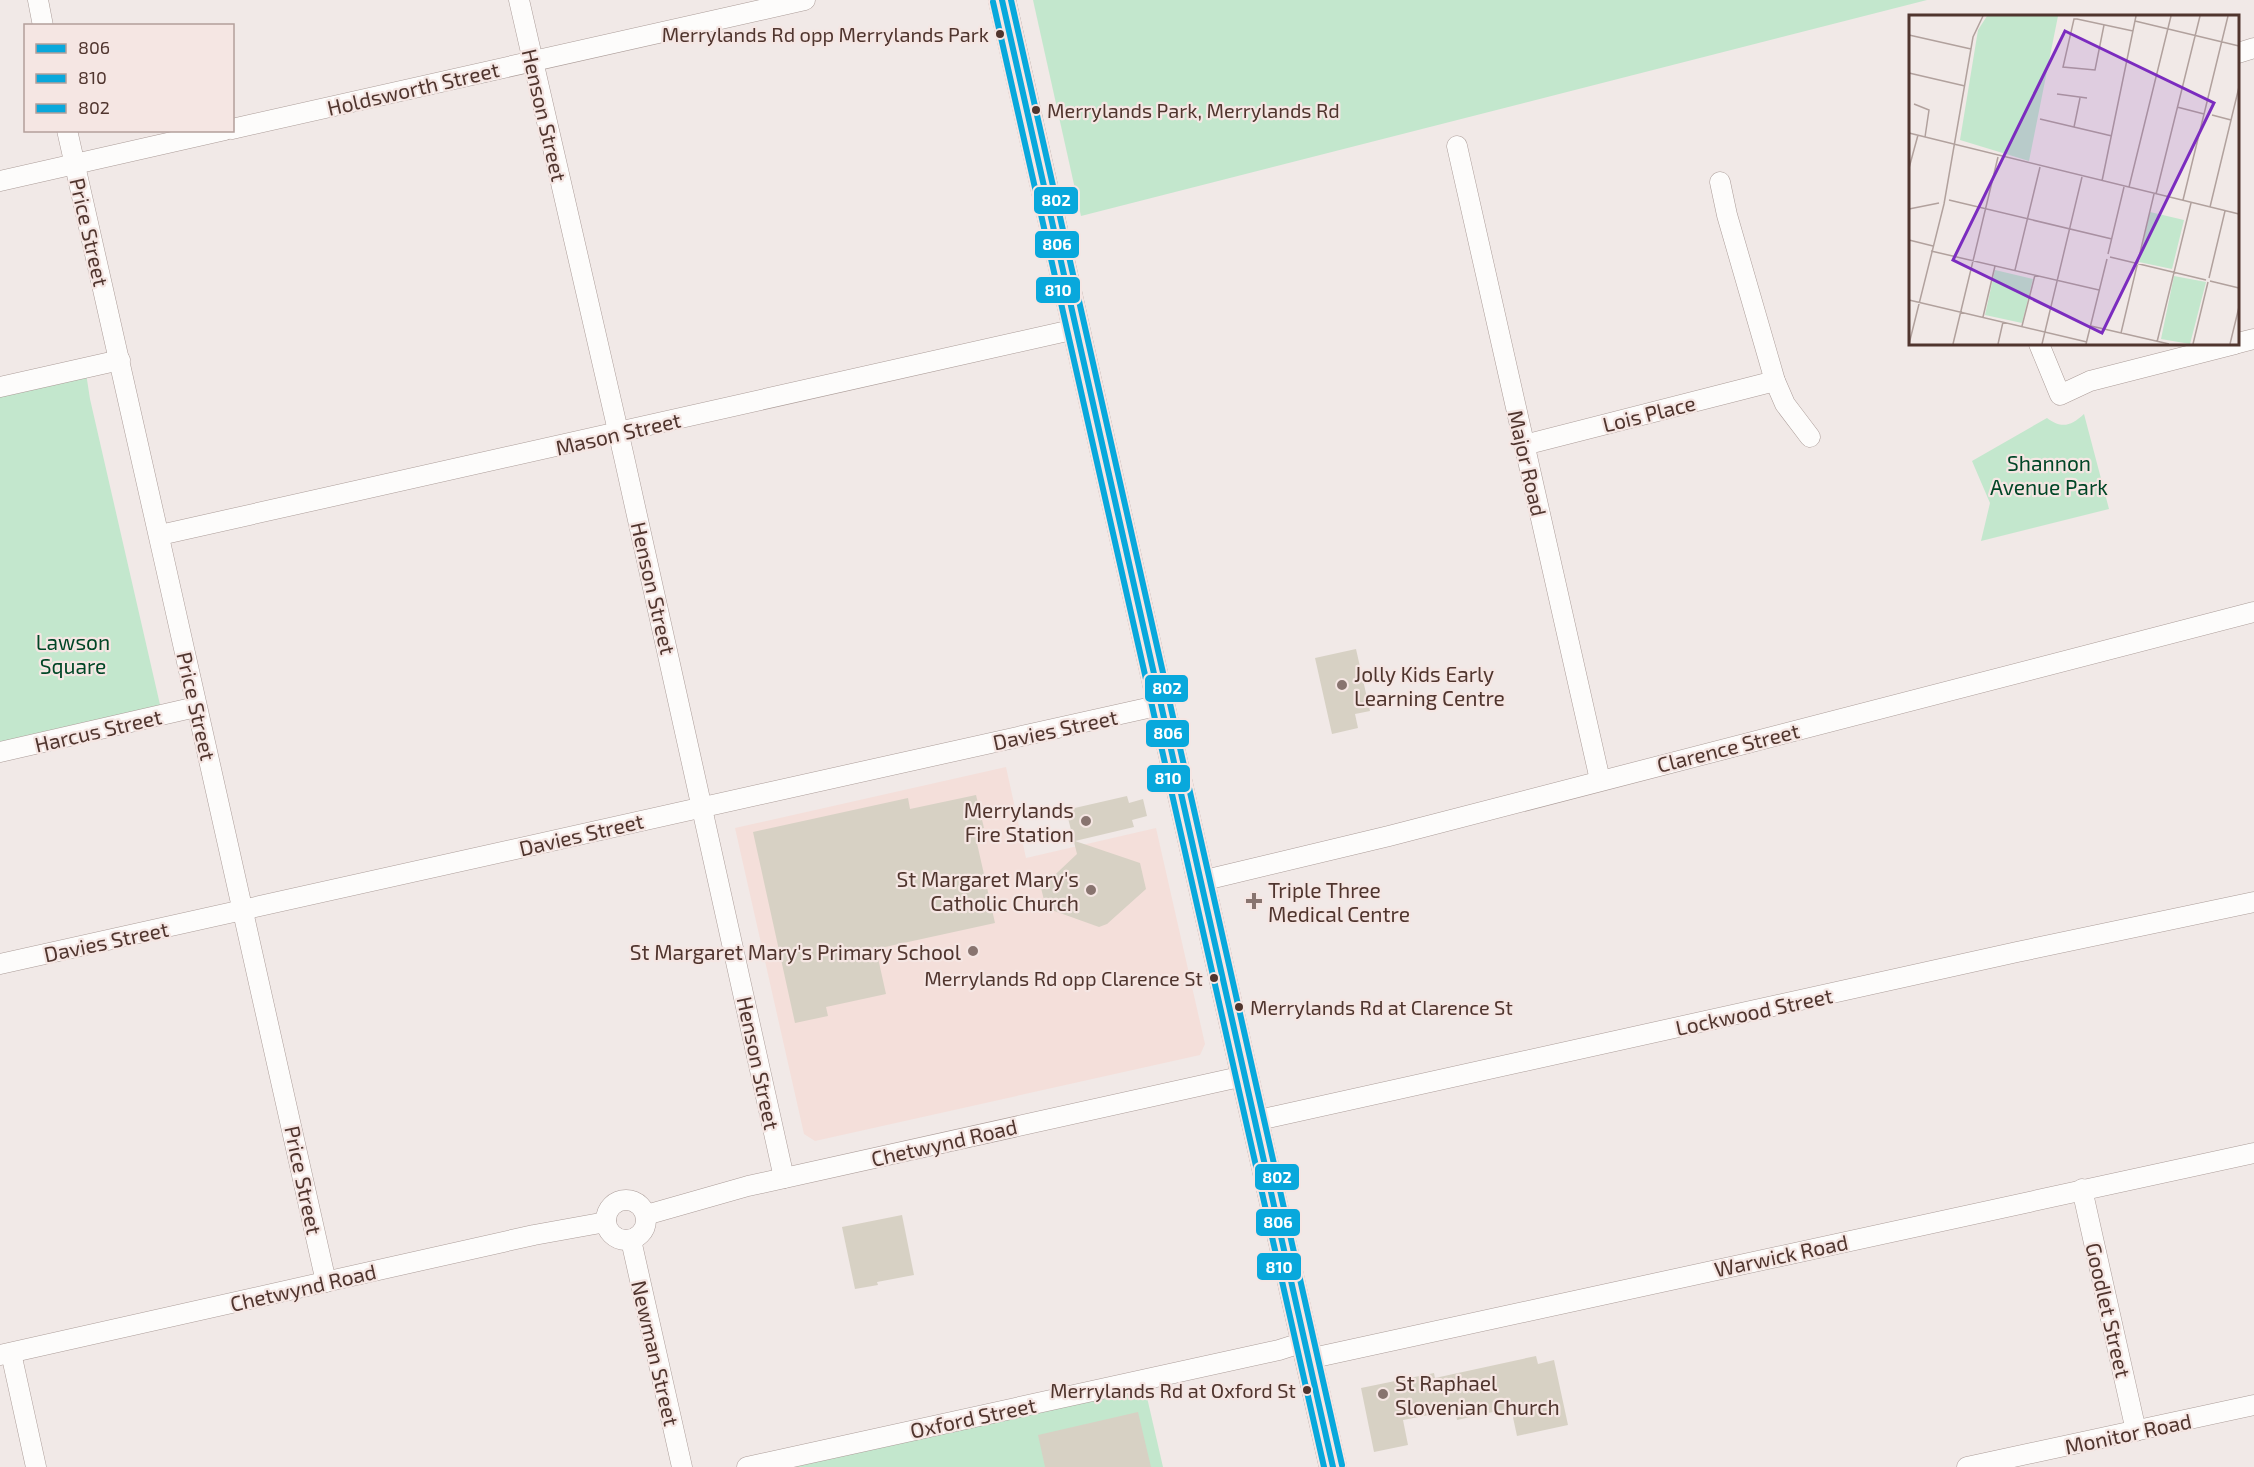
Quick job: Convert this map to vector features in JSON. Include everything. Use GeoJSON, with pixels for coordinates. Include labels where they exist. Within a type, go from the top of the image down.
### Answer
{"type":"FeatureCollection","features":[{"type":"Feature","properties":{"kind":"main road"},"geometry":{"type":"LineString","coordinates":[[1002,0],[1333,1467]]}},
{"type":"Feature","properties":{"kind":"street"},"geometry":{"type":"LineString","coordinates":[[38,0],[43,24]]}},
{"type":"Feature","properties":{"kind":"street","name":"Henson Street"},"geometry":{"type":"LineString","coordinates":[[519,0],[619,433],[784,1178]]}},
{"type":"Feature","properties":{"kind":"street","name":"Holdsworth Street"},"geometry":{"type":"LineString","coordinates":[[234,129],[805,0]]}},
{"type":"Feature","properties":{"kind":"street"},"geometry":{"type":"LineString","coordinates":[[2239,52],[2254,48]]}},
{"type":"Feature","properties":{"kind":"street","name":"Price Street"},"geometry":{"type":"LineString","coordinates":[[67,132],[326,1282]]}},
{"type":"Feature","properties":{"kind":"street"},"geometry":{"type":"LineString","coordinates":[[0,181],[216,132]]}},
{"type":"Feature","properties":{"kind":"street","name":"Major Road"},"geometry":{"type":"LineString","coordinates":[[1456,146],[1600,780]]}},
{"type":"Feature","properties":{"kind":"street"},"geometry":{"type":"LineString","coordinates":[[1720,182],[1775,381],[1785,404],[1810,437]]}},
{"type":"Feature","properties":{"kind":"street","name":"Mason Street"},"geometry":{"type":"LineString","coordinates":[[159,534],[1076,329]]}},
{"type":"Feature","properties":{"kind":"street"},"geometry":{"type":"LineString","coordinates":[[2239,342],[2254,339]]}},
{"type":"Feature","properties":{"kind":"street"},"geometry":{"type":"LineString","coordinates":[[2039,345],[2060,395],[2090,381],[2228,345]]}},
{"type":"Feature","properties":{"kind":"street"},"geometry":{"type":"LineString","coordinates":[[0,387],[120,360]]}},
{"type":"Feature","properties":{"kind":"street","name":"Lois Place"},"geometry":{"type":"LineString","coordinates":[[1524,445],[1775,381]]}},
{"type":"Feature","properties":{"kind":"street","name":"Clarence Street"},"geometry":{"type":"LineString","coordinates":[[1201,881],[1389,836],[2254,612]]}},
{"type":"Feature","properties":{"kind":"street","name":"Davies Street"},"geometry":{"type":"LineString","coordinates":[[0,964],[1161,705]]}},
{"type":"Feature","properties":{"kind":"street","name":"Harcus Street"},"geometry":{"type":"LineString","coordinates":[[0,752],[196,707]]}},
{"type":"Feature","properties":{"kind":"street","name":"Lockwood Street"},"geometry":{"type":"LineString","coordinates":[[1254,1121],[2254,902]]}},
{"type":"Feature","properties":{"kind":"street","name":"Chetwynd Road"},"geometry":{"type":"LineString","coordinates":[[646,1215],[728,1191],[1244,1076]]}},
{"type":"Feature","properties":{"kind":"street","name":"Warwick Road"},"geometry":{"type":"LineString","coordinates":[[1306,1350],[2254,1153]]}},
{"type":"Feature","properties":{"kind":"street","name":"Goodlet Street"},"geometry":{"type":"LineString","coordinates":[[2082,1189],[2136,1431]]}},
{"type":"Feature","properties":{"kind":"street"},"geometry":{"type":"LineString","coordinates":[[619,1200],[633,1200],[639,1204],[646,1215],[645,1228],[631,1240],[620,1239],[610,1233],[606,1222],[609,1209],[619,1200]]}},
{"type":"Feature","properties":{"kind":"street","name":"Chetwynd Road"},"geometry":{"type":"LineString","coordinates":[[5,1354],[534,1235],[606,1222]]}},
{"type":"Feature","properties":{"kind":"street","name":"Newman Street"},"geometry":{"type":"LineString","coordinates":[[631,1240],[682,1467]]}},
{"type":"Feature","properties":{"kind":"street","name":"Oxford Street"},"geometry":{"type":"LineString","coordinates":[[747,1467],[1279,1350],[1306,1350]]}},
{"type":"Feature","properties":{"kind":"street"},"geometry":{"type":"LineString","coordinates":[[5,1354],[36,1467]]}},
{"type":"Feature","properties":{"kind":"street","name":"Monitor Road"},"geometry":{"type":"LineString","coordinates":[[1967,1467],[2254,1405]]}},
{"type":"Feature","properties":{"kind":"shaded area","name":"St Margaret Mary's Primary School"},"geometry":{"type":"Polygon","coordinates":[[[1006,767],[1026,858],[1156,828],[1205,1044],[1200,1055],[815,1141],[804,1134],[735,828],[1006,767]]]}},
{"type":"Feature","properties":{"kind":"green space"},"geometry":{"type":"Polygon","coordinates":[[[1033,0],[1927,0],[1081,216],[1033,0]]]}},
{"type":"Feature","properties":{"kind":"green space","name":"Lawson Square"},"geometry":{"type":"Polygon","coordinates":[[[86,373],[161,709],[0,744],[0,393],[86,373]]]}},
{"type":"Feature","properties":{"kind":"green space","name":"Shannon Avenue Park"},"geometry":{"type":"Polygon","coordinates":[[[2084,414],[2109,509],[1981,541],[1990,503],[1972,461],[2047,418],[2057,424],[2066,425],[2084,414]]]}},
{"type":"Feature","properties":{"kind":"green space"},"geometry":{"type":"Polygon","coordinates":[[[1143,1380],[1163,1467],[793,1467],[1143,1380]]]}},
{"type":"Feature","properties":{"kind":"building","name":"Jolly Kids Early Learning Centre"},"geometry":{"type":"Polygon","coordinates":[[[1356,649],[1370,711],[1355,714],[1358,728],[1332,734],[1315,658],[1356,649]]]}},
{"type":"Feature","properties":{"kind":"building"},"geometry":{"type":"Polygon","coordinates":[[[976,795],[984,828],[974,830],[995,923],[876,949],[886,994],[826,1007],[828,1016],[795,1023],[753,832],[908,798],[910,809],[976,795]]]}},
{"type":"Feature","properties":{"kind":"building"},"geometry":{"type":"Polygon","coordinates":[[[1127,796],[1129,803],[1143,799],[1147,816],[1132,820],[1134,827],[1075,841],[1140,863],[1146,889],[1107,924],[1099,927],[1046,908],[1041,888],[1077,854],[1066,810],[1127,796]]]}},
{"type":"Feature","properties":{"kind":"building"},"geometry":{"type":"Polygon","coordinates":[[[902,1215],[914,1275],[855,1289],[842,1227],[902,1215]]]}},
{"type":"Feature","properties":{"kind":"building"},"geometry":{"type":"Polygon","coordinates":[[[1536,1356],[1538,1364],[1554,1360],[1568,1425],[1517,1436],[1511,1408],[1457,1420],[1455,1410],[1403,1420],[1408,1445],[1374,1452],[1361,1388],[1434,1373],[1435,1378],[1536,1356]]]}},
{"type":"Feature","properties":{"kind":"building"},"geometry":{"type":"Polygon","coordinates":[[[1138,1412],[1151,1467],[1045,1467],[1038,1435],[1138,1412]]]}},
{"type":"Feature","properties":{"kind":"transit line","name":"806"},"geometry":{"type":"LineString","coordinates":[[1002,0],[1333,1467]]}},
{"type":"Feature","properties":{"kind":"transit line","name":"802"},"geometry":{"type":"LineString","coordinates":[[1011,0],[1342,1465]]}},
{"type":"Feature","properties":{"kind":"transit line","name":"810"},"geometry":{"type":"LineString","coordinates":[[993,2],[1324,1467]]}},
{"type":"Feature","properties":{"kind":"place","name":"Merrylands Rd opp Merrylands Park"},"geometry":{"type":"Point","coordinates":[1000,34]}},
{"type":"Feature","properties":{"kind":"place","name":"Merrylands Park, Merrylands Rd"},"geometry":{"type":"Point","coordinates":[1036,110]}},
{"type":"Feature","properties":{"kind":"place","name":"Jolly Kids Early Learning Centre"},"geometry":{"type":"Point","coordinates":[1342,685]}},
{"type":"Feature","properties":{"kind":"place","name":"Merrylands Fire Station"},"geometry":{"type":"Point","coordinates":[1086,821]}},
{"type":"Feature","properties":{"kind":"place","name":"St Margaret Mary's Catholic Church"},"geometry":{"type":"Point","coordinates":[1091,890]}},
{"type":"Feature","properties":{"kind":"place","name":"Triple Three Medical Centre"},"geometry":{"type":"Point","coordinates":[1254,901]}},
{"type":"Feature","properties":{"kind":"place","name":"St Margaret Mary's Primary School"},"geometry":{"type":"Point","coordinates":[973,951]}},
{"type":"Feature","properties":{"kind":"place","name":"Merrylands Rd opp Clarence St"},"geometry":{"type":"Point","coordinates":[1214,978]}},
{"type":"Feature","properties":{"kind":"place","name":"Merrylands Rd at Clarence St"},"geometry":{"type":"Point","coordinates":[1239,1007]}},
{"type":"Feature","properties":{"kind":"place","name":"Merrylands Rd at Oxford St"},"geometry":{"type":"Point","coordinates":[1307,1390]}},
{"type":"Feature","properties":{"kind":"place","name":"St Raphael Slovenian Church"},"geometry":{"type":"Point","coordinates":[1383,1394]}}]}
